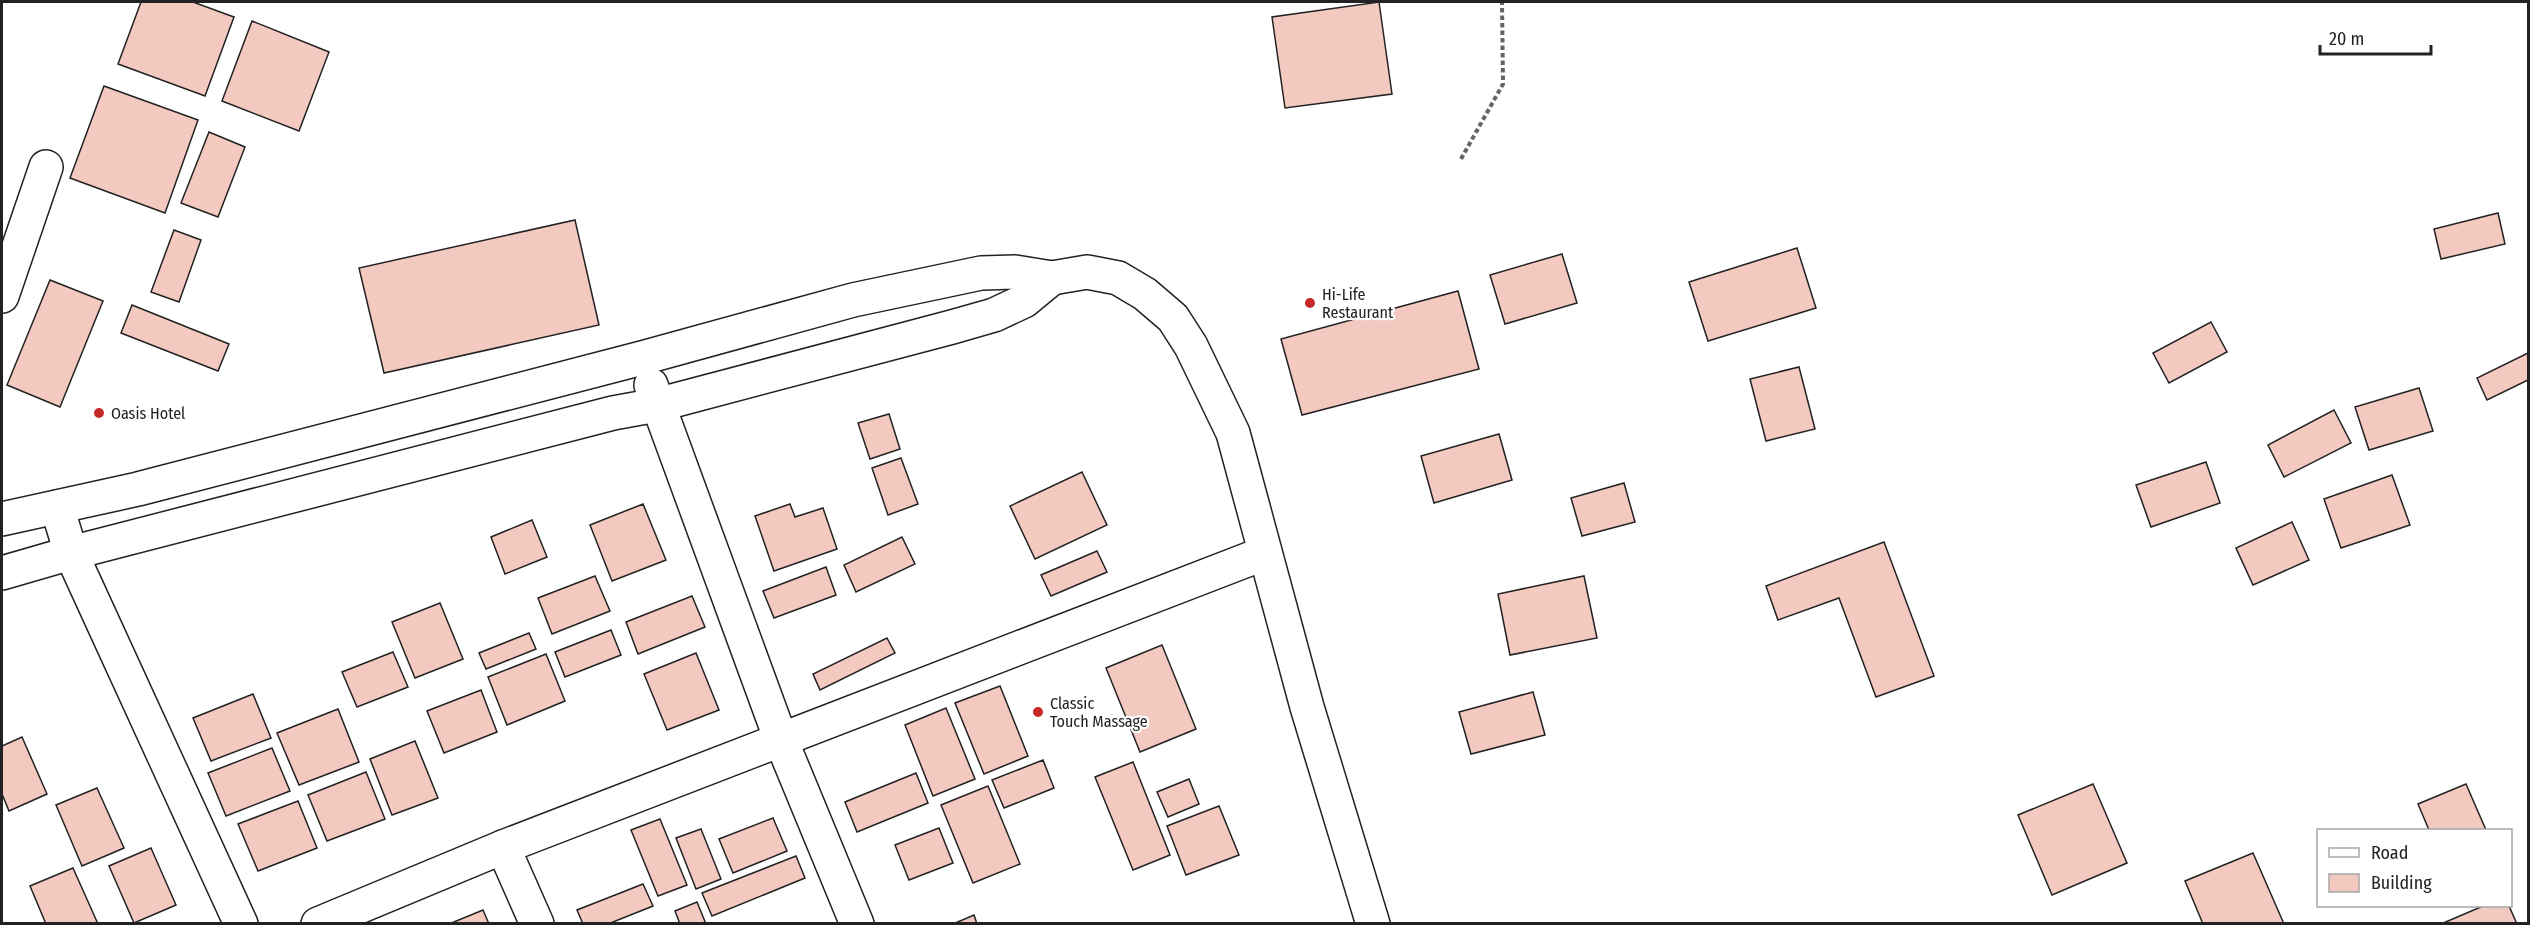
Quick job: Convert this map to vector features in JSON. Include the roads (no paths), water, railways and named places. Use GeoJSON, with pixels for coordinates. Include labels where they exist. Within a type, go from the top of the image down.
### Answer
{"type":"FeatureCollection","features":[{"type":"Feature","properties":{"kind":"street"},"geometry":{"type":"LineString","coordinates":[[2,296],[46,167]]}},
{"type":"Feature","properties":{"kind":"street"},"geometry":{"type":"LineString","coordinates":[[2,519],[138,489],[642,358],[853,300],[981,273],[1015,272],[1052,278],[1087,272],[1119,278],[1145,294],[1173,318],[1191,346],[1233,433],[1307,707],[1372,924]]}},
{"type":"Feature","properties":{"kind":"street"},"geometry":{"type":"LineString","coordinates":[[2,573],[71,552],[614,413],[657,405],[994,315],[1024,301],[1052,278]]}},
{"type":"Feature","properties":{"kind":"street"},"geometry":{"type":"LineString","coordinates":[[642,358],[657,405],[781,740],[857,924]]}},
{"type":"Feature","properties":{"kind":"street"},"geometry":{"type":"LineString","coordinates":[[57,507],[71,552],[241,924]]}},
{"type":"Feature","properties":{"kind":"street"},"geometry":{"type":"LineString","coordinates":[[318,924],[504,847],[1265,553]]}},
{"type":"Feature","properties":{"kind":"street"},"geometry":{"type":"LineString","coordinates":[[504,847],[537,924]]}},
{"type":"Feature","properties":{"kind":"place","name":"Hi-Life Restaurant"},"geometry":{"type":"Point","coordinates":[1310,303]}},
{"type":"Feature","properties":{"kind":"place","name":"Oasis Hotel"},"geometry":{"type":"Point","coordinates":[99,413]}},
{"type":"Feature","properties":{"kind":"place","name":"Classic Touch Massage"},"geometry":{"type":"Point","coordinates":[1038,712]}}]}
